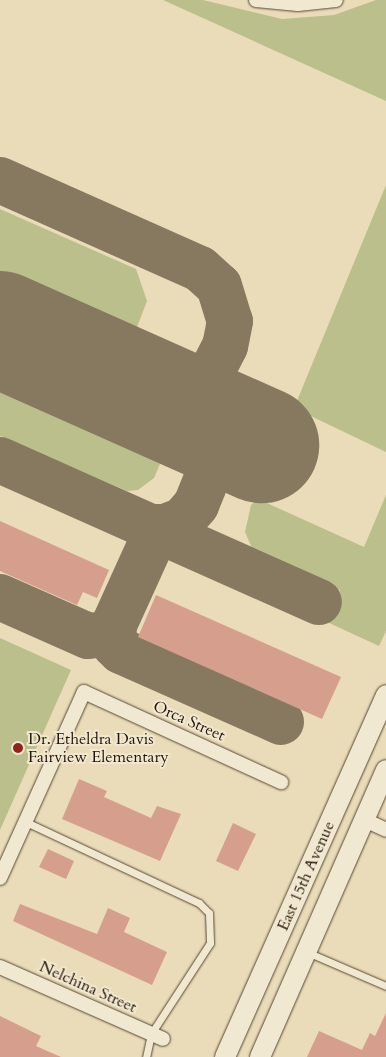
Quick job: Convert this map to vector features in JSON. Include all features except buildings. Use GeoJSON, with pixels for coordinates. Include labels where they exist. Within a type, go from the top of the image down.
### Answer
{"type":"FeatureCollection","features":[{"type":"Feature","properties":{"kind":"main road","name":"East 15th Avenue"},"geometry":{"type":"LineString","coordinates":[[225,1057],[386,694]]}},
{"type":"Feature","properties":{"kind":"main road","name":"East 15th Avenue"},"geometry":{"type":"LineString","coordinates":[[260,1057],[386,770]]}},
{"type":"Feature","properties":{"kind":"street"},"geometry":{"type":"LineString","coordinates":[[256,0],[298,4],[336,0]]}},
{"type":"Feature","properties":{"kind":"street","name":"Orca Street"},"geometry":{"type":"LineString","coordinates":[[26,822],[84,692],[281,782]]}},
{"type":"Feature","properties":{"kind":"street"},"geometry":{"type":"LineString","coordinates":[[365,820],[386,830]]}},
{"type":"Feature","properties":{"kind":"street"},"geometry":{"type":"LineString","coordinates":[[0,878],[26,822]]}},
{"type":"Feature","properties":{"kind":"street","name":"Nelchina Street"},"geometry":{"type":"LineString","coordinates":[[0,967],[157,1036]]}},
{"type":"Feature","properties":{"kind":"lane"},"geometry":{"type":"LineString","coordinates":[[26,822],[199,903],[209,913],[210,943],[146,1057]]}},
{"type":"Feature","properties":{"kind":"lane"},"geometry":{"type":"LineString","coordinates":[[307,952],[386,986]]}},
{"type":"Feature","properties":{"kind":"green space"},"geometry":{"type":"Polygon","coordinates":[[[163,0],[203,0],[282,19],[334,15],[376,0],[386,0],[386,101],[163,0]]]}},
{"type":"Feature","properties":{"kind":"green space"},"geometry":{"type":"Polygon","coordinates":[[[386,185],[386,452],[294,408],[386,185]]]}},
{"type":"Feature","properties":{"kind":"green space"},"geometry":{"type":"Polygon","coordinates":[[[0,209],[136,269],[147,301],[137,327],[115,336],[0,289],[0,209]]]}},
{"type":"Feature","properties":{"kind":"green space"},"geometry":{"type":"Polygon","coordinates":[[[0,374],[158,445],[165,452],[154,478],[138,490],[127,491],[0,436],[0,374]]]}},
{"type":"Feature","properties":{"kind":"green space"},"geometry":{"type":"Polygon","coordinates":[[[386,495],[386,631],[379,646],[327,622],[340,590],[264,556],[251,546],[245,532],[251,505],[258,499],[364,547],[386,495]]]}},
{"type":"Feature","properties":{"kind":"green space","name":"Dr. Etheldra Davis Fairview Elementary"},"geometry":{"type":"Polygon","coordinates":[[[0,638],[71,670],[0,830],[0,638]]]}},
{"type":"Feature","properties":{"kind":"taxiway"},"geometry":{"type":"LineString","coordinates":[[0,180],[200,269],[219,286],[230,321],[225,346],[215,366],[195,386],[181,392],[150,395]]}},
{"type":"Feature","properties":{"kind":"taxiway"},"geometry":{"type":"LineString","coordinates":[[151,527],[165,527],[183,520],[196,505],[207,478],[208,459],[203,434],[179,408]]}},
{"type":"Feature","properties":{"kind":"taxiway"},"geometry":{"type":"LineString","coordinates":[[0,460],[319,602]]}},
{"type":"Feature","properties":{"kind":"taxiway"},"geometry":{"type":"LineString","coordinates":[[0,597],[88,636],[106,634],[113,627],[157,530]]}},
{"type":"Feature","properties":{"kind":"taxiway"},"geometry":{"type":"LineString","coordinates":[[113,627],[115,645],[121,651],[281,722]]}},
{"type":"Feature","properties":{"kind":"runway"},"geometry":{"type":"LineString","coordinates":[[0,329],[261,445]]}},
{"type":"Feature","properties":{"kind":"place","name":"Dr. Etheldra Davis Fairview Elementary"},"geometry":{"type":"Point","coordinates":[18,748]}}]}
